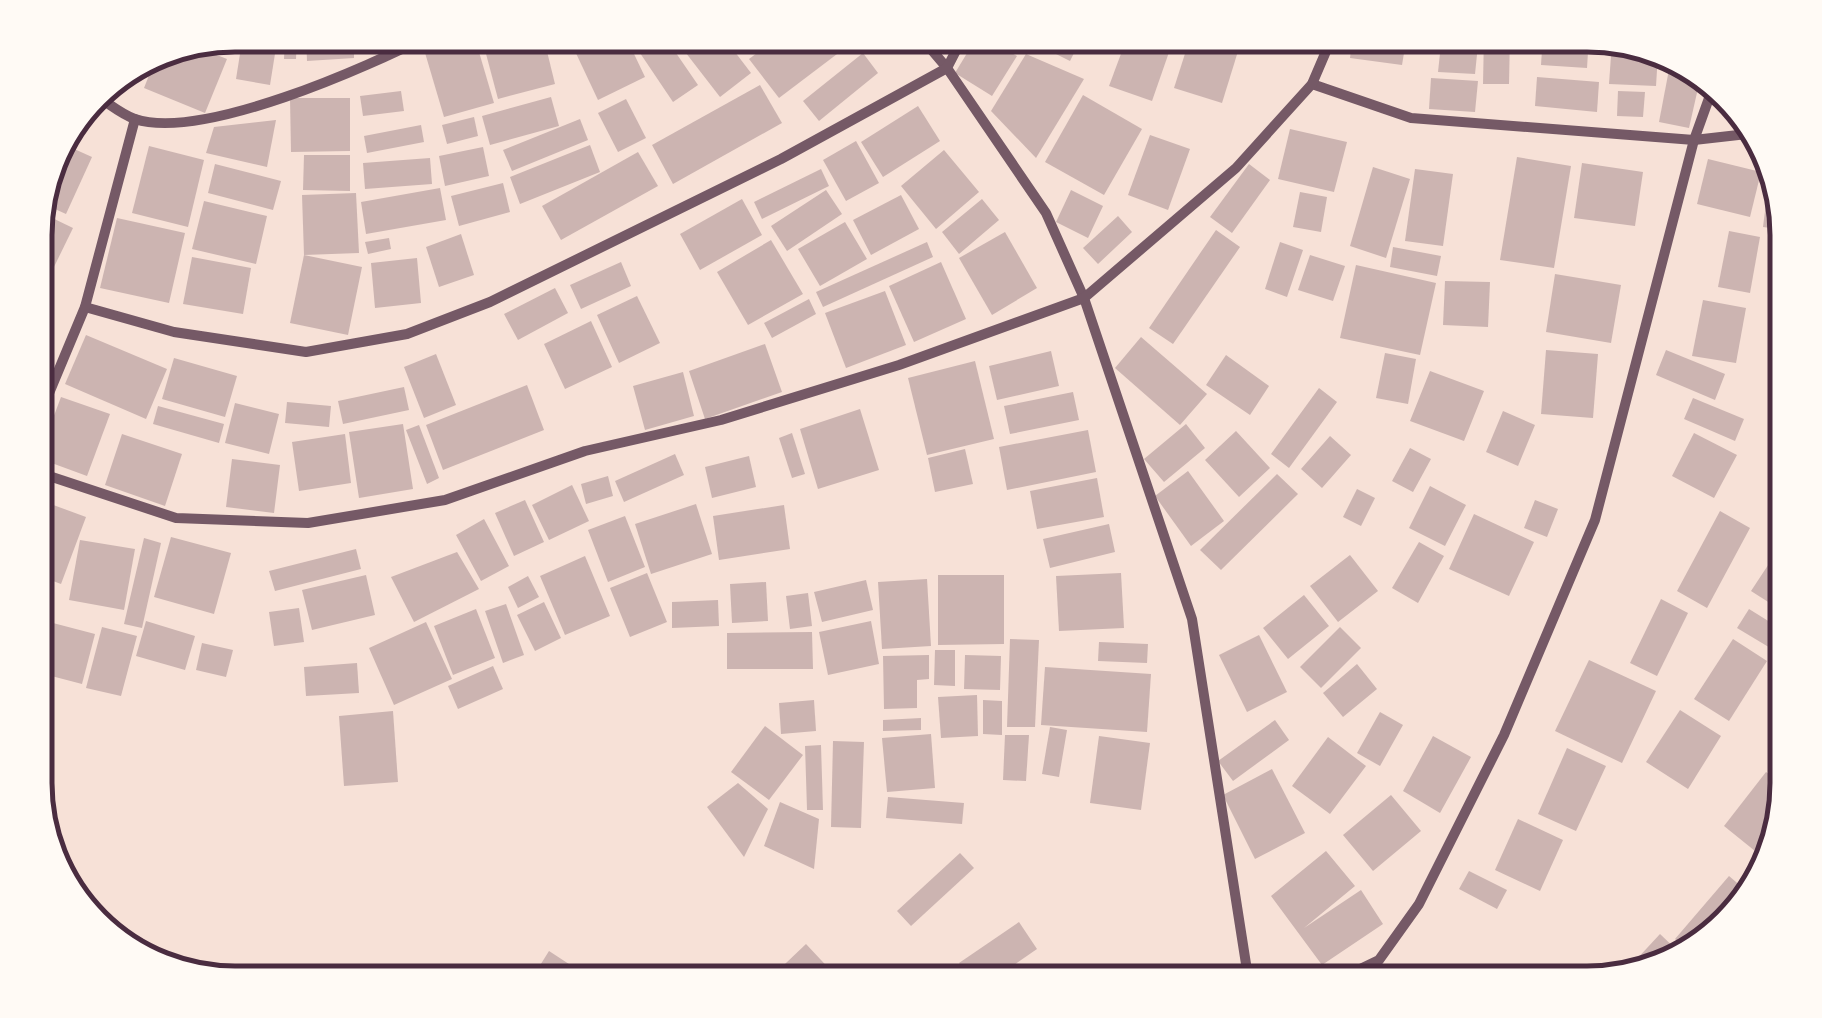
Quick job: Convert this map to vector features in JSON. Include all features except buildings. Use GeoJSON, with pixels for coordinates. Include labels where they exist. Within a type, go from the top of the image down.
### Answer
{"type":"FeatureCollection","features":[{"type":"Feature","properties":{"kind":"street"},"geometry":{"type":"LineString","coordinates":[[109,103],[135,119],[187,124],[371,66],[398,52]]}},
{"type":"Feature","properties":{"kind":"street"},"geometry":{"type":"LineString","coordinates":[[933,52],[1046,214],[1084,298],[1192,619],[1246,965]]}},
{"type":"Feature","properties":{"kind":"street"},"geometry":{"type":"LineString","coordinates":[[85,307],[174,332],[306,352],[408,334],[490,302],[781,159],[947,68],[955,52]]}},
{"type":"Feature","properties":{"kind":"street"},"geometry":{"type":"LineString","coordinates":[[52,477],[176,518],[308,523],[445,500],[585,450],[722,420],[899,365],[1084,298],[1236,168],[1312,84],[1326,52]]}},
{"type":"Feature","properties":{"kind":"street"},"geometry":{"type":"LineString","coordinates":[[1312,84],[1411,118],[1694,140],[1739,135]]}},
{"type":"Feature","properties":{"kind":"street"},"geometry":{"type":"LineString","coordinates":[[1368,965],[1379,960],[1419,904],[1512,717],[1596,520],[1694,140],[1708,99]]}},
{"type":"Feature","properties":{"kind":"street"},"geometry":{"type":"LineString","coordinates":[[52,386],[85,307],[135,119]]}}]}
